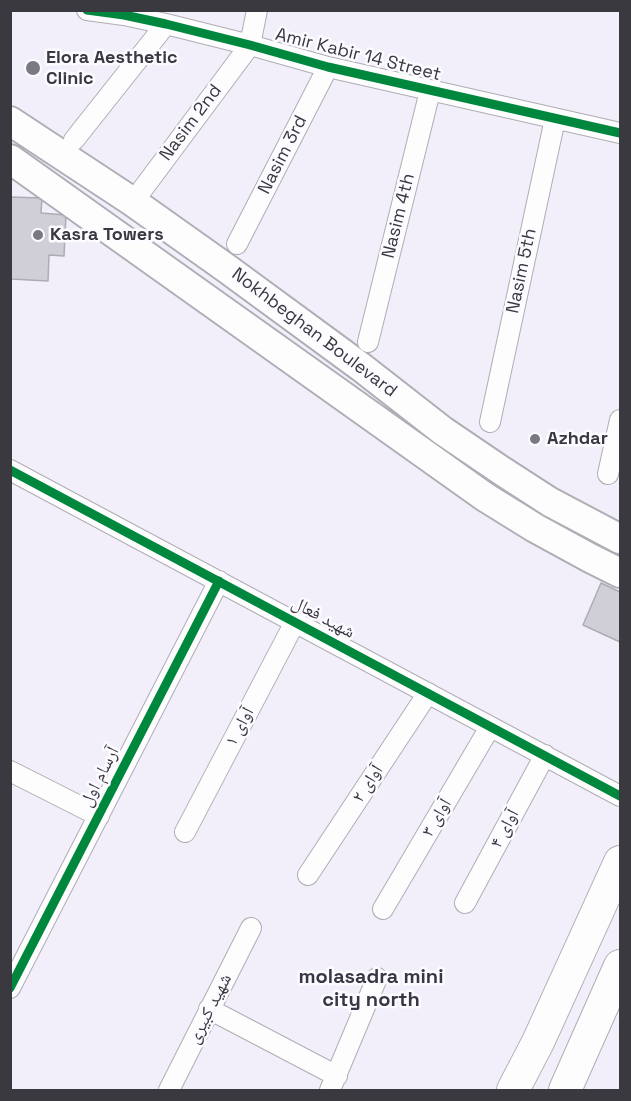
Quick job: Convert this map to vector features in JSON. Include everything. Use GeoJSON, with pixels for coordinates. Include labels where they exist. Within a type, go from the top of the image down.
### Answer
{"type":"FeatureCollection","features":[{"type":"Feature","properties":{"kind":"main road","name":"Nokhbeghan Boulevard"},"geometry":{"type":"LineString","coordinates":[[10,122],[133,202],[236,275],[493,465],[550,502],[621,539]]}},
{"type":"Feature","properties":{"kind":"main road","name":"Nokhbeghan Boulevard"},"geometry":{"type":"LineString","coordinates":[[10,159],[485,497],[535,528],[621,573]]}},
{"type":"Feature","properties":{"kind":"main road"},"geometry":{"type":"LineString","coordinates":[[513,1090],[538,1042],[621,862]]}},
{"type":"Feature","properties":{"kind":"main road"},"geometry":{"type":"LineString","coordinates":[[565,1090],[621,966]]}},
{"type":"Feature","properties":{"kind":"street","name":"Amir Kabir 14 Street"},"geometry":{"type":"LineString","coordinates":[[87,10],[166,24],[328,67],[621,133]]}},
{"type":"Feature","properties":{"kind":"street"},"geometry":{"type":"LineString","coordinates":[[250,45],[257,10]]}},
{"type":"Feature","properties":{"kind":"street"},"geometry":{"type":"LineString","coordinates":[[74,140],[166,24]]}},
{"type":"Feature","properties":{"kind":"street","name":"Nasim 2nd"},"geometry":{"type":"LineString","coordinates":[[133,202],[250,45]]}},
{"type":"Feature","properties":{"kind":"street","name":"Nasim 3rd"},"geometry":{"type":"LineString","coordinates":[[237,244],[328,67]]}},
{"type":"Feature","properties":{"kind":"street","name":"Nasim 4th"},"geometry":{"type":"LineString","coordinates":[[368,342],[430,91]]}},
{"type":"Feature","properties":{"kind":"street","name":"Nasim 5th"},"geometry":{"type":"LineString","coordinates":[[490,422],[555,119]]}},
{"type":"Feature","properties":{"kind":"street"},"geometry":{"type":"LineString","coordinates":[[608,474],[621,420]]}},
{"type":"Feature","properties":{"kind":"street","name":"شهید فعال"},"geometry":{"type":"LineString","coordinates":[[10,470],[621,796]]}},
{"type":"Feature","properties":{"kind":"street","name":"آرسام اول"},"geometry":{"type":"LineString","coordinates":[[10,988],[219,581]]}},
{"type":"Feature","properties":{"kind":"street","name":"آوای ۱"},"geometry":{"type":"LineString","coordinates":[[185,832],[296,622]]}},
{"type":"Feature","properties":{"kind":"street","name":"آوای ۲"},"geometry":{"type":"LineString","coordinates":[[308,875],[428,693]]}},
{"type":"Feature","properties":{"kind":"street","name":"آوای ۳"},"geometry":{"type":"LineString","coordinates":[[383,909],[490,726]]}},
{"type":"Feature","properties":{"kind":"street","name":"آوای ۴"},"geometry":{"type":"LineString","coordinates":[[465,903],[545,755]]}},
{"type":"Feature","properties":{"kind":"street"},"geometry":{"type":"LineString","coordinates":[[10,771],[99,816]]}},
{"type":"Feature","properties":{"kind":"street","name":"شهید کبیری"},"geometry":{"type":"LineString","coordinates":[[169,1090],[251,928]]}},
{"type":"Feature","properties":{"kind":"street"},"geometry":{"type":"LineString","coordinates":[[209,1009],[333,1083],[377,978]]}},
{"type":"Feature","properties":{"kind":"building","name":"Kasra Towers"},"geometry":{"type":"Polygon","coordinates":[[[10,197],[42,198],[41,213],[66,215],[64,256],[49,255],[48,281],[11,279],[10,197]]]}},
{"type":"Feature","properties":{"kind":"building"},"geometry":{"type":"Polygon","coordinates":[[[601,583],[620,592],[620,642],[583,625],[601,583]]]}},
{"type":"Feature","properties":{"kind":"cycle path"},"geometry":{"type":"LineString","coordinates":[[87,10],[166,24],[328,67],[620,133]]}},
{"type":"Feature","properties":{"kind":"cycle path"},"geometry":{"type":"LineString","coordinates":[[10,470],[620,796]]}},
{"type":"Feature","properties":{"kind":"cycle path"},"geometry":{"type":"LineString","coordinates":[[10,988],[219,581]]}},
{"type":"Feature","properties":{"kind":"place","name":"Elora Aesthetic Clinic"},"geometry":{"type":"Point","coordinates":[33,68]}},
{"type":"Feature","properties":{"kind":"place","name":"Kasra Towers"},"geometry":{"type":"Point","coordinates":[38,235]}},
{"type":"Feature","properties":{"kind":"place","name":"Azhdar"},"geometry":{"type":"Point","coordinates":[535,439]}},
{"type":"Feature","properties":{"kind":"district","name":"molasadra mini city north"},"geometry":{"type":"Point","coordinates":[371,990]}}]}
